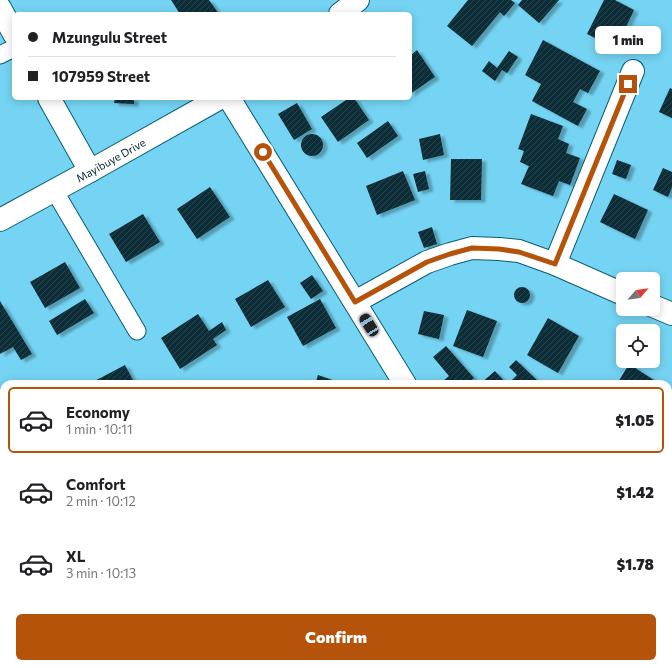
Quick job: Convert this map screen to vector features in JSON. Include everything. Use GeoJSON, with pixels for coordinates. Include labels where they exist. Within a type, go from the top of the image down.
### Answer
{"type":"FeatureCollection","features":[{"type":"Feature","properties":{"kind":"street"},"geometry":{"type":"LineString","coordinates":[[343,12],[358,0]]}},
{"type":"Feature","properties":{"kind":"street"},"geometry":{"type":"LineString","coordinates":[[0,8],[12,30]]}},
{"type":"Feature","properties":{"kind":"street"},"geometry":{"type":"LineString","coordinates":[[555,264],[633,71]]}},
{"type":"Feature","properties":{"kind":"street"},"geometry":{"type":"LineString","coordinates":[[50,100],[90,171]]}},
{"type":"Feature","properties":{"kind":"street","name":"Mayibuye Drive"},"geometry":{"type":"LineString","coordinates":[[0,220],[216,100]]}},
{"type":"Feature","properties":{"kind":"street"},"geometry":{"type":"LineString","coordinates":[[230,100],[404,380]]}},
{"type":"Feature","properties":{"kind":"street"},"geometry":{"type":"LineString","coordinates":[[355,302],[427,262],[472,248],[499,249],[519,252],[555,264],[616,291]]}},
{"type":"Feature","properties":{"kind":"street"},"geometry":{"type":"LineString","coordinates":[[660,309],[672,314]]}},
{"type":"Feature","properties":{"kind":"lane"},"geometry":{"type":"LineString","coordinates":[[0,54],[12,49]]}},
{"type":"Feature","properties":{"kind":"lane"},"geometry":{"type":"LineString","coordinates":[[54,190],[137,330]]}},
{"type":"Feature","properties":{"kind":"building"},"geometry":{"type":"Polygon","coordinates":[[[171,0],[209,0],[218,12],[179,12],[171,0]]]}},
{"type":"Feature","properties":{"kind":"building"},"geometry":{"type":"Polygon","coordinates":[[[468,0],[511,0],[515,3],[504,16],[500,12],[472,46],[447,26],[468,0]]]}},
{"type":"Feature","properties":{"kind":"building"},"geometry":{"type":"Polygon","coordinates":[[[522,0],[559,0],[539,23],[518,5],[522,0]]]}},
{"type":"Feature","properties":{"kind":"building"},"geometry":{"type":"Polygon","coordinates":[[[604,0],[615,0],[634,10],[616,48],[587,34],[604,0]]]}},
{"type":"Feature","properties":{"kind":"building"},"geometry":{"type":"Polygon","coordinates":[[[543,40],[600,71],[588,93],[580,89],[573,102],[587,109],[578,126],[532,101],[541,84],[525,75],[543,40]]]}},
{"type":"Feature","properties":{"kind":"building"},"geometry":{"type":"Polygon","coordinates":[[[417,50],[435,77],[412,93],[412,54],[417,50]]]}},
{"type":"Feature","properties":{"kind":"building"},"geometry":{"type":"Polygon","coordinates":[[[509,51],[518,57],[507,73],[502,70],[495,81],[482,71],[489,61],[497,68],[509,51]]]}},
{"type":"Feature","properties":{"kind":"building"},"geometry":{"type":"Polygon","coordinates":[[[670,88],[672,89],[672,118],[659,112],[670,88]]]}},
{"type":"Feature","properties":{"kind":"building"},"geometry":{"type":"Polygon","coordinates":[[[115,100],[134,100],[134,104],[114,103],[115,100]]]}},
{"type":"Feature","properties":{"kind":"building"},"geometry":{"type":"Polygon","coordinates":[[[346,100],[355,100],[369,120],[338,142],[321,117],[346,100]]]}},
{"type":"Feature","properties":{"kind":"building"},"geometry":{"type":"Polygon","coordinates":[[[297,103],[312,129],[294,140],[278,114],[297,103]]]}},
{"type":"Feature","properties":{"kind":"building"},"geometry":{"type":"Polygon","coordinates":[[[531,114],[563,126],[558,139],[569,144],[566,153],[580,158],[570,185],[559,181],[553,196],[521,184],[529,166],[520,162],[524,151],[518,149],[531,114]]]}},
{"type":"Feature","properties":{"kind":"building"},"geometry":{"type":"Polygon","coordinates":[[[388,121],[398,136],[367,158],[357,143],[388,121]]]}},
{"type":"Feature","properties":{"kind":"building"},"geometry":{"type":"Polygon","coordinates":[[[312,134],[320,137],[323,145],[320,153],[312,156],[304,153],[301,145],[304,137],[312,134]]]}},
{"type":"Feature","properties":{"kind":"building"},"geometry":{"type":"Polygon","coordinates":[[[440,134],[444,155],[423,160],[419,139],[440,134]]]}},
{"type":"Feature","properties":{"kind":"building"},"geometry":{"type":"Polygon","coordinates":[[[451,159],[482,159],[481,200],[450,200],[451,159]]]}},
{"type":"Feature","properties":{"kind":"building"},"geometry":{"type":"Polygon","coordinates":[[[617,160],[631,165],[626,179],[612,174],[617,160]]]}},
{"type":"Feature","properties":{"kind":"building"},"geometry":{"type":"Polygon","coordinates":[[[663,168],[672,172],[672,187],[668,197],[653,190],[663,168]]]}},
{"type":"Feature","properties":{"kind":"building"},"geometry":{"type":"Polygon","coordinates":[[[403,171],[415,200],[377,215],[366,186],[403,171]]]}},
{"type":"Feature","properties":{"kind":"building"},"geometry":{"type":"Polygon","coordinates":[[[425,171],[429,189],[418,192],[413,174],[425,171]]]}},
{"type":"Feature","properties":{"kind":"building"},"geometry":{"type":"Polygon","coordinates":[[[210,187],[230,217],[197,239],[177,209],[210,187]]]}},
{"type":"Feature","properties":{"kind":"building"},"geometry":{"type":"Polygon","coordinates":[[[614,194],[648,210],[635,239],[600,222],[614,194]]]}},
{"type":"Feature","properties":{"kind":"building"},"geometry":{"type":"Polygon","coordinates":[[[143,214],[160,242],[126,262],[109,234],[143,214]]]}},
{"type":"Feature","properties":{"kind":"building"},"geometry":{"type":"Polygon","coordinates":[[[432,227],[437,244],[424,248],[418,232],[432,227]]]}},
{"type":"Feature","properties":{"kind":"building"},"geometry":{"type":"Polygon","coordinates":[[[65,262],[80,288],[45,308],[30,282],[65,262]]]}},
{"type":"Feature","properties":{"kind":"building"},"geometry":{"type":"Polygon","coordinates":[[[312,275],[323,291],[311,299],[300,283],[312,275]]]}},
{"type":"Feature","properties":{"kind":"building"},"geometry":{"type":"Polygon","coordinates":[[[268,280],[285,307],[251,327],[235,299],[268,280]]]}},
{"type":"Feature","properties":{"kind":"building"},"geometry":{"type":"Polygon","coordinates":[[[519,287],[525,287],[530,292],[528,301],[525,303],[519,303],[514,298],[514,292],[519,287]]]}},
{"type":"Feature","properties":{"kind":"building"},"geometry":{"type":"Polygon","coordinates":[[[85,299],[94,313],[57,335],[49,321],[85,299]]]}},
{"type":"Feature","properties":{"kind":"building"},"geometry":{"type":"Polygon","coordinates":[[[320,299],[336,328],[303,346],[287,317],[320,299]]]}},
{"type":"Feature","properties":{"kind":"building"},"geometry":{"type":"Polygon","coordinates":[[[0,301],[32,354],[21,360],[13,347],[0,354],[0,301]]]}},
{"type":"Feature","properties":{"kind":"building"},"geometry":{"type":"Polygon","coordinates":[[[467,310],[497,321],[483,357],[453,346],[467,310]]]}},
{"type":"Feature","properties":{"kind":"building"},"geometry":{"type":"Polygon","coordinates":[[[424,311],[444,315],[439,339],[418,334],[424,311]]]}},
{"type":"Feature","properties":{"kind":"building"},"geometry":{"type":"Polygon","coordinates":[[[198,314],[209,331],[222,322],[226,330],[213,339],[217,345],[180,369],[161,338],[198,314]]]}},
{"type":"Feature","properties":{"kind":"building"},"geometry":{"type":"Polygon","coordinates":[[[548,318],[579,336],[558,373],[527,355],[548,318]]]}},
{"type":"Feature","properties":{"kind":"building"},"geometry":{"type":"Polygon","coordinates":[[[446,346],[474,378],[472,380],[444,380],[449,376],[433,357],[446,346]]]}},
{"type":"Feature","properties":{"kind":"building"},"geometry":{"type":"Polygon","coordinates":[[[516,360],[537,380],[512,380],[517,375],[509,367],[516,360]]]}},
{"type":"Feature","properties":{"kind":"building"},"geometry":{"type":"Polygon","coordinates":[[[125,365],[133,380],[97,380],[125,365]]]}},
{"type":"Feature","properties":{"kind":"building"},"geometry":{"type":"Polygon","coordinates":[[[627,368],[635,368],[654,380],[619,380],[627,368]]]}},
{"type":"Feature","properties":{"kind":"building"},"geometry":{"type":"Polygon","coordinates":[[[495,371],[503,380],[485,380],[495,371]]]}},
{"type":"Feature","properties":{"kind":"building"},"geometry":{"type":"Polygon","coordinates":[[[318,375],[332,380],[316,380],[318,375]]]}},
{"type":"Feature","properties":{"kind":"route"},"geometry":{"type":"LineString","coordinates":[[263,152],[355,302],[427,262],[472,248],[499,249],[519,252],[555,264],[628,84]]}}]}
